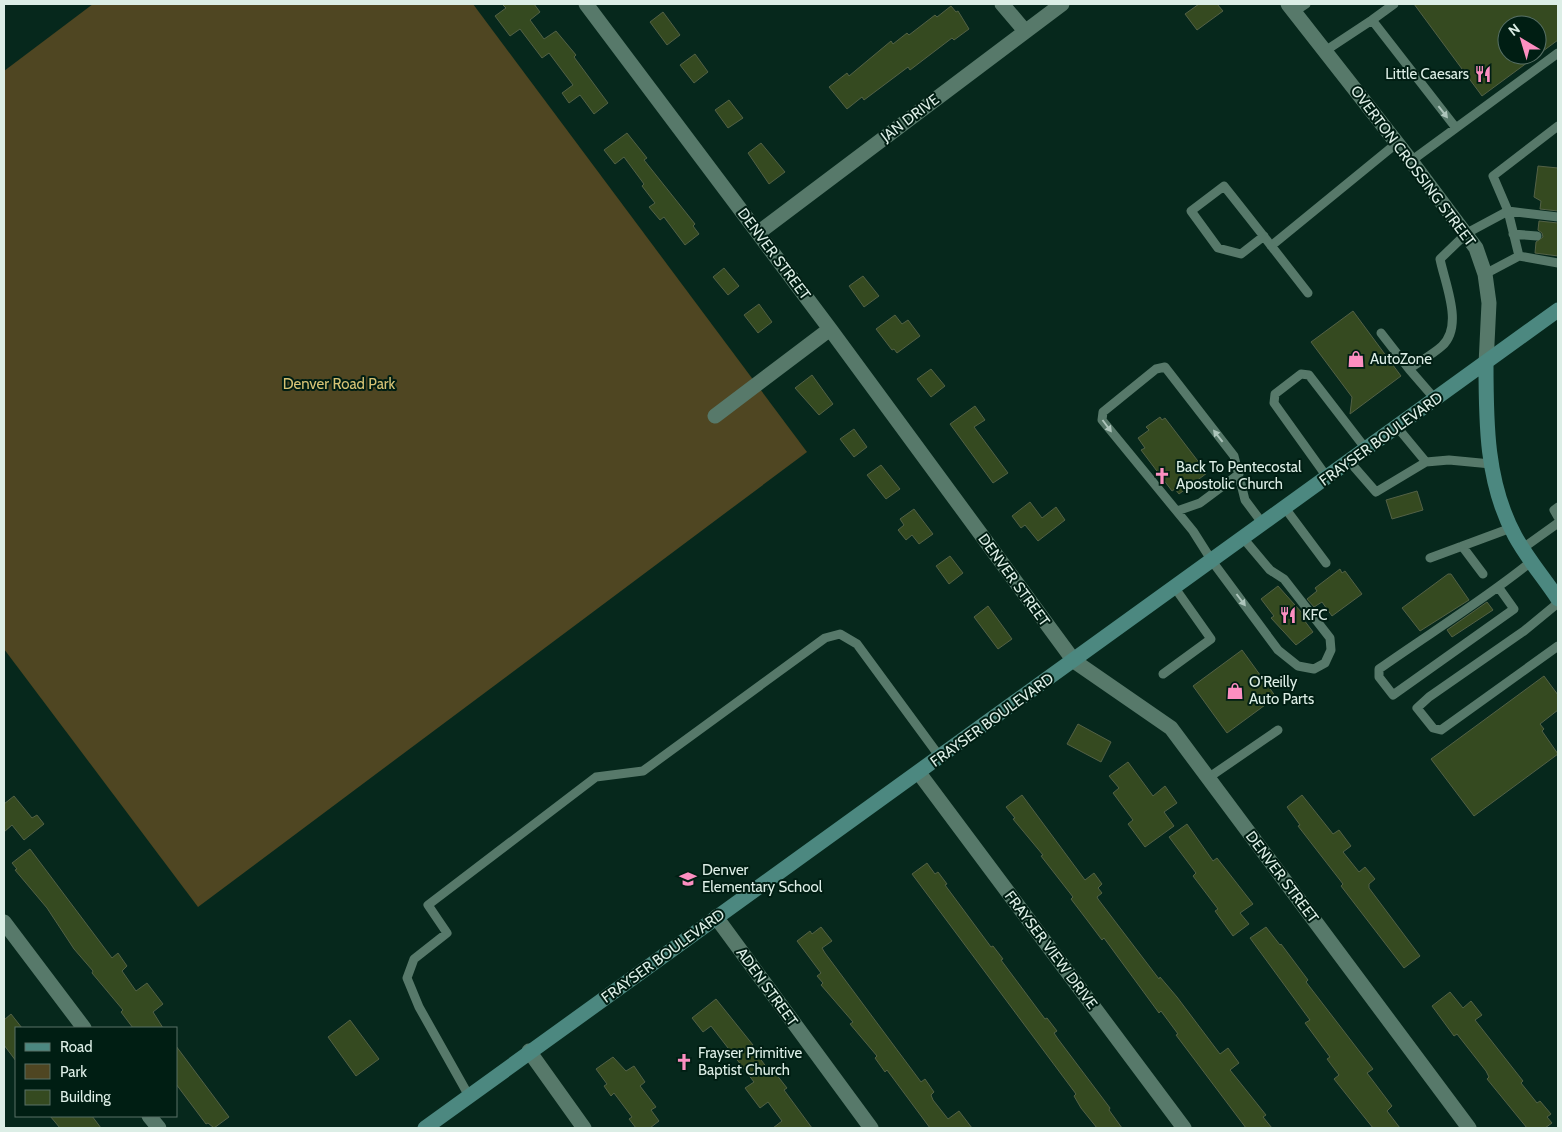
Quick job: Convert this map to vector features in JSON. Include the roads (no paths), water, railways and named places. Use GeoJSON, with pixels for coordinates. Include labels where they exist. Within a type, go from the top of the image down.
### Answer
{"type":"FeatureCollection","features":[{"type":"Feature","properties":{"kind":"main road","name":"FRAYSER BOULEVARD"},"geometry":{"type":"LineString","coordinates":[[424,1128],[940,758],[1558,310]]}},
{"type":"Feature","properties":{"kind":"main road","name":"OVERTON CROSSING STREET"},"geometry":{"type":"LineString","coordinates":[[1486,364],[1486,424],[1491,464],[1503,509],[1511,528],[1523,548],[1558,599]]}},
{"type":"Feature","properties":{"kind":"street","name":"DENVER STREET"},"geometry":{"type":"LineString","coordinates":[[586,4],[830,328],[1074,661],[1171,728],[1469,1128]]}},
{"type":"Feature","properties":{"kind":"street"},"geometry":{"type":"LineString","coordinates":[[1002,4],[1024,31]]}},
{"type":"Feature","properties":{"kind":"street","name":"JAN DRIVE"},"geometry":{"type":"LineString","coordinates":[[758,233],[1062,4]]}},
{"type":"Feature","properties":{"kind":"street","name":"OVERTON CROSSING STREET"},"geometry":{"type":"LineString","coordinates":[[1296,6],[1326,51],[1476,248],[1485,274],[1490,303],[1486,364]]}},
{"type":"Feature","properties":{"kind":"street"},"geometry":{"type":"LineString","coordinates":[[715,416],[830,328]]}},
{"type":"Feature","properties":{"kind":"street","name":"FRAYSER VIEW DRIVE"},"geometry":{"type":"LineString","coordinates":[[919,773],[1184,1128]]}},
{"type":"Feature","properties":{"kind":"street","name":"ADEN STREET"},"geometry":{"type":"LineString","coordinates":[[716,917],[871,1128]]}},
{"type":"Feature","properties":{"kind":"street"},"geometry":{"type":"LineString","coordinates":[[4,922],[83,1027]]}},
{"type":"Feature","properties":{"kind":"street"},"geometry":{"type":"LineString","coordinates":[[529,1052],[584,1128]]}},
{"type":"Feature","properties":{"kind":"street"},"geometry":{"type":"LineString","coordinates":[[150,1117],[159,1128]]}},
{"type":"Feature","properties":{"kind":"lane"},"geometry":{"type":"LineString","coordinates":[[1326,51],[1394,4]]}},
{"type":"Feature","properties":{"kind":"lane"},"geometry":{"type":"LineString","coordinates":[[1372,20],[1456,128]]}},
{"type":"Feature","properties":{"kind":"lane"},"geometry":{"type":"LineString","coordinates":[[1411,161],[1558,53]]}},
{"type":"Feature","properties":{"kind":"lane"},"geometry":{"type":"LineString","coordinates":[[1519,256],[1508,211],[1493,176],[1558,126]]}},
{"type":"Feature","properties":{"kind":"lane"},"geometry":{"type":"LineString","coordinates":[[1271,246],[1397,143]]}},
{"type":"Feature","properties":{"kind":"lane"},"geometry":{"type":"LineString","coordinates":[[1264,236],[1241,254],[1218,248],[1191,211],[1224,186],[1264,236],[1308,293]]}},
{"type":"Feature","properties":{"kind":"lane"},"geometry":{"type":"LineString","coordinates":[[1409,369],[1443,345],[1450,334],[1453,319],[1440,259],[1466,233],[1508,211],[1558,217]]}},
{"type":"Feature","properties":{"kind":"lane"},"geometry":{"type":"LineString","coordinates":[[1513,234],[1537,236]]}},
{"type":"Feature","properties":{"kind":"lane"},"geometry":{"type":"LineString","coordinates":[[1485,274],[1519,256],[1558,263]]}},
{"type":"Feature","properties":{"kind":"lane"},"geometry":{"type":"LineString","coordinates":[[1382,333],[1435,399]]}},
{"type":"Feature","properties":{"kind":"lane"},"geometry":{"type":"LineString","coordinates":[[1243,538],[1270,570],[1284,578],[1330,638],[1331,650],[1325,663],[1314,669],[1298,666],[1278,650],[1212,561],[1193,531],[1102,420],[1103,412],[1156,369],[1164,367],[1234,456],[1245,500],[1263,524]]}},
{"type":"Feature","properties":{"kind":"lane"},"geometry":{"type":"LineString","coordinates":[[1327,477],[1274,403],[1275,394],[1301,374],[1309,375],[1366,449]]}},
{"type":"Feature","properties":{"kind":"lane"},"geometry":{"type":"LineString","coordinates":[[1397,427],[1426,462]]}},
{"type":"Feature","properties":{"kind":"lane"},"geometry":{"type":"LineString","coordinates":[[1350,461],[1376,492],[1426,462],[1449,460],[1491,464]]}},
{"type":"Feature","properties":{"kind":"lane"},"geometry":{"type":"LineString","coordinates":[[1177,511],[1200,503],[1239,474]]}},
{"type":"Feature","properties":{"kind":"lane"},"geometry":{"type":"LineString","coordinates":[[1558,507],[1554,510],[1558,517]]}},
{"type":"Feature","properties":{"kind":"lane"},"geometry":{"type":"LineString","coordinates":[[1285,508],[1326,563]]}},
{"type":"Feature","properties":{"kind":"lane"},"geometry":{"type":"LineString","coordinates":[[1523,548],[1558,524]]}},
{"type":"Feature","properties":{"kind":"lane"},"geometry":{"type":"LineString","coordinates":[[1430,558],[1511,528]]}},
{"type":"Feature","properties":{"kind":"lane"},"geometry":{"type":"LineString","coordinates":[[1462,546],[1483,574]]}},
{"type":"Feature","properties":{"kind":"lane"},"geometry":{"type":"LineString","coordinates":[[1499,588],[1514,609],[1393,694],[1379,677],[1379,669],[1475,602],[1499,588],[1532,561]]}},
{"type":"Feature","properties":{"kind":"lane"},"geometry":{"type":"LineString","coordinates":[[1163,674],[1211,639],[1175,588]]}},
{"type":"Feature","properties":{"kind":"lane"},"geometry":{"type":"LineString","coordinates":[[1558,603],[1524,631],[1429,697],[1418,708],[1433,728],[1441,730],[1558,646]]}},
{"type":"Feature","properties":{"kind":"lane"},"geometry":{"type":"LineString","coordinates":[[469,1096],[419,1007],[407,978],[414,958],[447,933],[428,905],[596,777],[642,771],[825,638],[840,634],[857,644],[940,758]]}},
{"type":"Feature","properties":{"kind":"lane"},"geometry":{"type":"LineString","coordinates":[[1208,778],[1278,730]]}},
{"type":"Feature","properties":{"kind":"place","name":"Little Caesars"},"geometry":{"type":"Point","coordinates":[1483,74]}},
{"type":"Feature","properties":{"kind":"place","name":"AutoZone"},"geometry":{"type":"Point","coordinates":[1356,359]}},
{"type":"Feature","properties":{"kind":"place","name":"Back To Pentecostal Apostolic Church"},"geometry":{"type":"Point","coordinates":[1162,476]}},
{"type":"Feature","properties":{"kind":"place","name":"KFC"},"geometry":{"type":"Point","coordinates":[1288,615]}},
{"type":"Feature","properties":{"kind":"place","name":"O'Reilly Auto Parts"},"geometry":{"type":"Point","coordinates":[1235,691]}},
{"type":"Feature","properties":{"kind":"place","name":"Denver Elementary School"},"geometry":{"type":"Point","coordinates":[688,879]}},
{"type":"Feature","properties":{"kind":"place","name":"Frayser Primitive Baptist Church"},"geometry":{"type":"Point","coordinates":[684,1062]}},
{"type":"Feature","properties":{"kind":"park label","name":"Denver Road Park"},"geometry":{"type":"Point","coordinates":[339,384]}}]}
